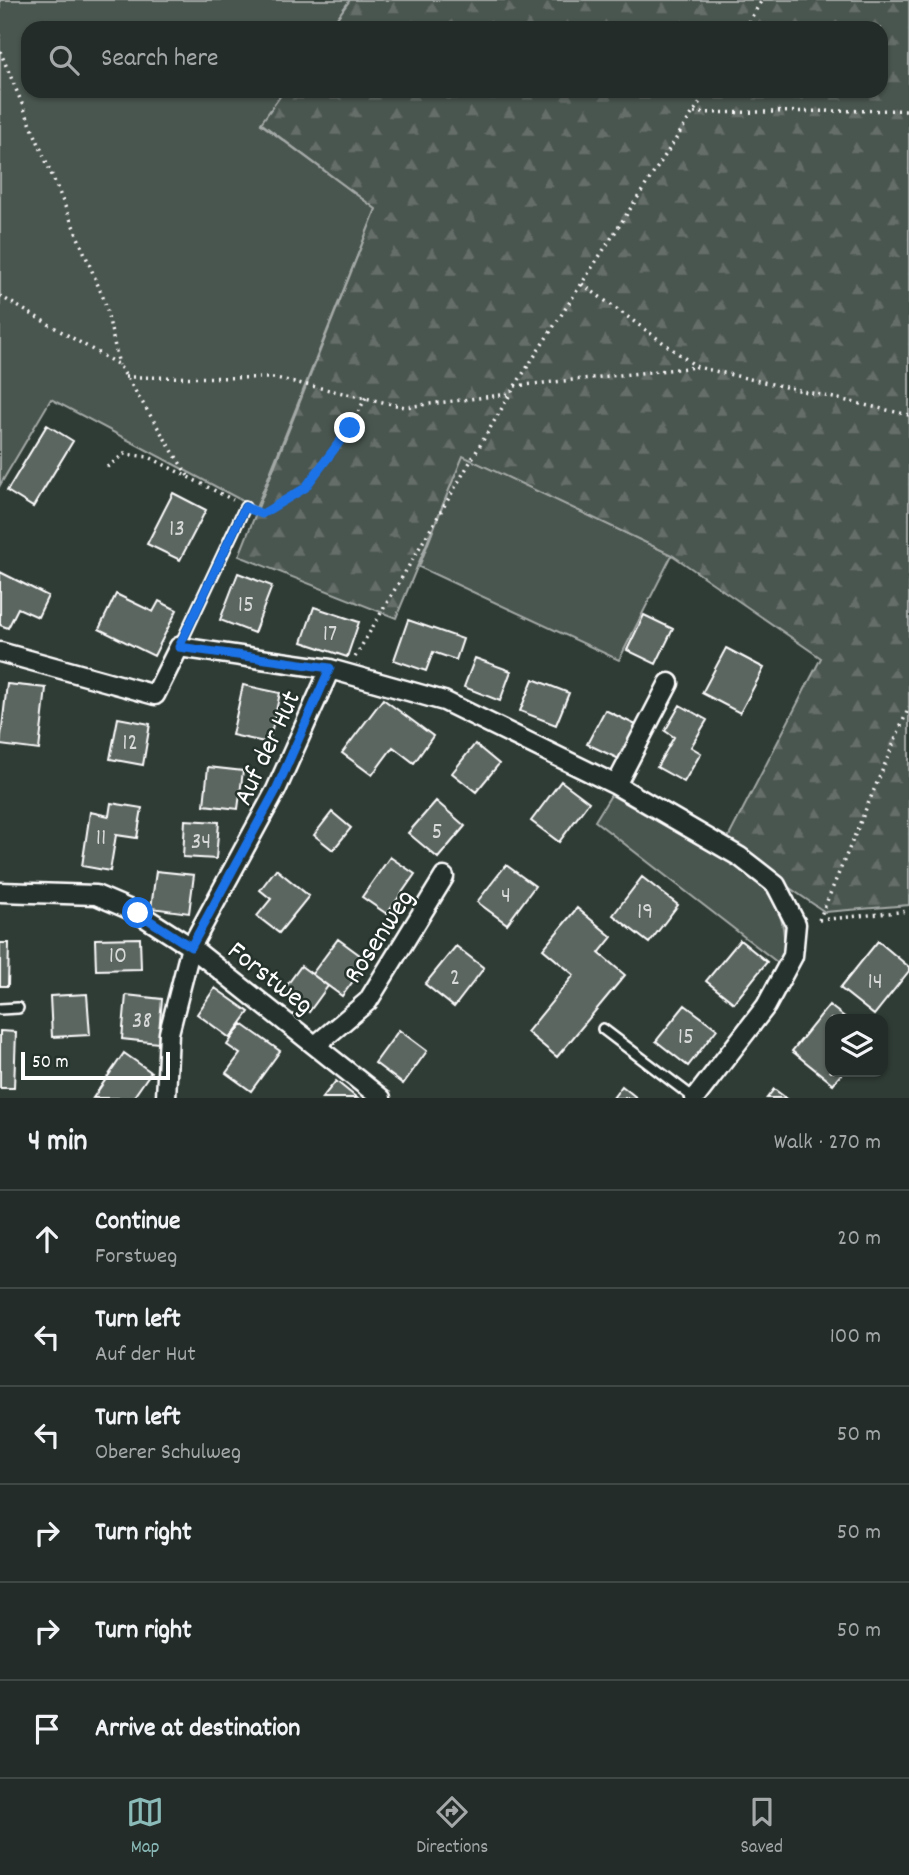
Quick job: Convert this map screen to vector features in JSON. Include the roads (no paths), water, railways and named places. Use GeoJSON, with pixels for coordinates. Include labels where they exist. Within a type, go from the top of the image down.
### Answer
{"type":"FeatureCollection","features":[{"type":"Feature","properties":{"kind":"street"},"geometry":{"type":"LineString","coordinates":[[0,652],[155,695],[179,647],[330,668]]}},
{"type":"Feature","properties":{"kind":"street","name":"Auf der Hut"},"geometry":{"type":"LineString","coordinates":[[166,1098],[169,1033],[191,947],[276,790],[330,668],[444,701],[616,785],[740,857],[776,885],[796,924],[793,956],[766,1006],[694,1098]]}},
{"type":"Feature","properties":{"kind":"street"},"geometry":{"type":"LineString","coordinates":[[616,785],[669,683]]}},
{"type":"Feature","properties":{"kind":"street","name":"Rosenweg"},"geometry":{"type":"LineString","coordinates":[[317,1044],[368,1001],[444,877]]}},
{"type":"Feature","properties":{"kind":"street","name":"Forstweg"},"geometry":{"type":"LineString","coordinates":[[0,892],[96,895],[138,913],[191,947],[317,1044],[381,1098]]}},
{"type":"Feature","properties":{"kind":"lane"},"geometry":{"type":"LineString","coordinates":[[179,647],[245,507]]}},
{"type":"Feature","properties":{"kind":"lane"},"geometry":{"type":"LineString","coordinates":[[0,1009],[18,1008]]}},
{"type":"Feature","properties":{"kind":"lane"},"geometry":{"type":"LineString","coordinates":[[603,1029],[694,1098]]}}]}
